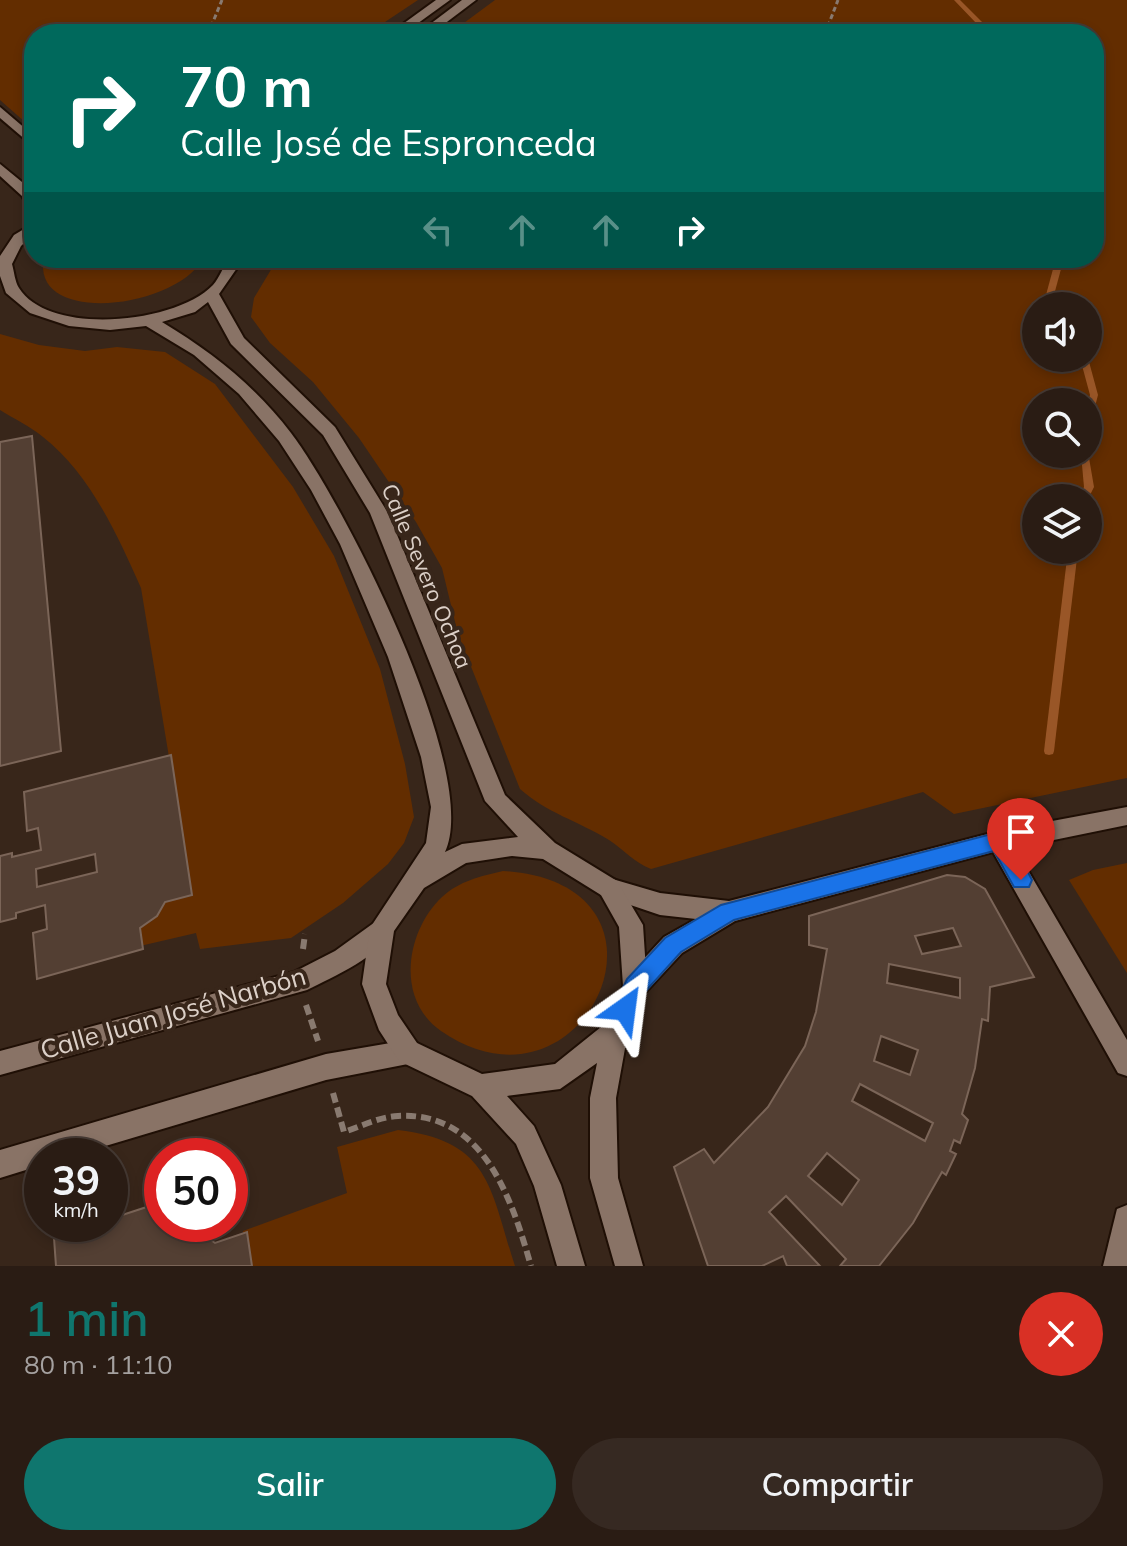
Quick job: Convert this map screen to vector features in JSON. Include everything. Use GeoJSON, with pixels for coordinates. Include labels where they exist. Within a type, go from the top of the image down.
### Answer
{"type":"FeatureCollection","features":[{"type":"Feature","properties":{"kind":"main road"},"geometry":{"type":"LineString","coordinates":[[409,24],[444,0]]}},
{"type":"Feature","properties":{"kind":"main road"},"geometry":{"type":"LineString","coordinates":[[437,24],[470,0]]}},
{"type":"Feature","properties":{"kind":"main road"},"geometry":{"type":"LineString","coordinates":[[0,111],[24,134]]}},
{"type":"Feature","properties":{"kind":"main road"},"geometry":{"type":"LineString","coordinates":[[0,168],[24,190]]}},
{"type":"Feature","properties":{"kind":"main road"},"geometry":{"type":"LineString","coordinates":[[24,236],[9,250],[2,270],[7,291],[18,304],[50,320],[86,325],[149,321],[212,295],[233,268]]}},
{"type":"Feature","properties":{"kind":"main road","name":"Calle Severo Ochoa"},"geometry":{"type":"LineString","coordinates":[[212,295],[237,341],[329,431],[379,513],[490,790],[496,801],[547,850]]}},
{"type":"Feature","properties":{"kind":"main road"},"geometry":{"type":"LineString","coordinates":[[149,321],[205,353],[288,441],[341,526],[393,639],[438,775],[440,835],[416,881],[382,928],[374,984],[388,1022],[408,1052],[481,1087],[525,1135],[547,1185],[571,1266]]}},
{"type":"Feature","properties":{"kind":"main road"},"geometry":{"type":"LineString","coordinates":[[629,1266],[604,1178],[603,1098],[615,1032],[635,986],[673,945],[729,912],[999,841],[1127,816]]}},
{"type":"Feature","properties":{"kind":"main road"},"geometry":{"type":"LineString","coordinates":[[999,841],[1127,1064]]}},
{"type":"Feature","properties":{"kind":"main road"},"geometry":{"type":"LineString","coordinates":[[416,881],[462,854],[512,846],[547,850],[609,888],[660,904],[729,912]]}},
{"type":"Feature","properties":{"kind":"main road"},"geometry":{"type":"LineString","coordinates":[[609,888],[631,925],[635,986]]}},
{"type":"Feature","properties":{"kind":"main road","name":"Calle Juan José Narbón"},"geometry":{"type":"LineString","coordinates":[[0,1063],[298,982],[344,959],[382,928]]}},
{"type":"Feature","properties":{"kind":"main road"},"geometry":{"type":"LineString","coordinates":[[481,1087],[560,1076],[615,1032]]}},
{"type":"Feature","properties":{"kind":"main road"},"geometry":{"type":"LineString","coordinates":[[0,1164],[326,1067],[408,1052]]}},
{"type":"Feature","properties":{"kind":"main road"},"geometry":{"type":"LineString","coordinates":[[1117,1266],[1127,1219]]}},
{"type":"Feature","properties":{"kind":"path"},"geometry":{"type":"LineString","coordinates":[[212,24],[222,0]]}},
{"type":"Feature","properties":{"kind":"path"},"geometry":{"type":"LineString","coordinates":[[829,24],[838,0]]}},
{"type":"Feature","properties":{"kind":"path"},"geometry":{"type":"LineString","coordinates":[[305,934],[298,982],[344,1132],[401,1115],[451,1127],[488,1156],[511,1198],[531,1266]]}},
{"type":"Feature","properties":{"kind":"shaded area"},"geometry":{"type":"Polygon","coordinates":[[[0,0],[418,0],[382,24],[24,24],[24,121],[0,100],[0,0]]]}},
{"type":"Feature","properties":{"kind":"shaded area"},"geometry":{"type":"Polygon","coordinates":[[[495,0],[1127,0],[1127,778],[954,814],[923,792],[651,869],[645,866],[609,840],[541,804],[520,789],[458,634],[442,568],[416,522],[359,438],[313,382],[270,343],[251,317],[254,298],[272,268],[1104,268],[1104,24],[463,24],[495,0]]]}},
{"type":"Feature","properties":{"kind":"shaded area"},"geometry":{"type":"Polygon","coordinates":[[[45,268],[195,268],[188,276],[164,290],[136,299],[107,303],[80,301],[59,294],[46,279],[45,268]]]}},
{"type":"Feature","properties":{"kind":"shaded area"},"geometry":{"type":"Polygon","coordinates":[[[0,334],[39,345],[85,351],[117,347],[165,352],[215,384],[293,487],[334,556],[380,669],[405,764],[414,817],[404,843],[388,864],[343,903],[291,938],[200,949],[196,933],[140,946],[137,928],[152,921],[161,903],[192,896],[141,588],[101,506],[75,469],[38,433],[0,410],[0,334]]]}},
{"type":"Feature","properties":{"kind":"shaded area"},"geometry":{"type":"Polygon","coordinates":[[[1127,863],[1127,973],[1069,880],[1093,870],[1127,863]]]}},
{"type":"Feature","properties":{"kind":"shaded area"},"geometry":{"type":"Polygon","coordinates":[[[503,871],[562,885],[596,915],[607,953],[599,993],[575,1027],[539,1050],[493,1053],[441,1031],[426,1017],[412,984],[414,946],[430,911],[449,891],[463,883],[503,871]]]}},
{"type":"Feature","properties":{"kind":"shaded area"},"geometry":{"type":"Polygon","coordinates":[[[398,1130],[429,1136],[452,1145],[482,1173],[492,1192],[515,1266],[248,1266],[245,1242],[248,1242],[248,1229],[347,1193],[337,1147],[398,1130]]]}},
{"type":"Feature","properties":{"kind":"building"},"geometry":{"type":"Polygon","coordinates":[[[32,436],[61,751],[0,766],[0,442],[32,436]]]}},
{"type":"Feature","properties":{"kind":"building"},"geometry":{"type":"Polygon","coordinates":[[[171,755],[192,895],[165,902],[157,916],[140,928],[143,949],[37,979],[33,933],[47,929],[45,905],[16,913],[16,918],[0,922],[0,856],[12,853],[12,857],[41,850],[38,828],[27,831],[24,792],[171,755]],[[95,854],[36,869],[37,887],[97,872],[95,854]]]}},
{"type":"Feature","properties":{"kind":"building"},"geometry":{"type":"Polygon","coordinates":[[[947,875],[965,877],[985,889],[1034,977],[990,987],[988,1021],[982,1019],[975,1068],[962,1114],[968,1120],[960,1143],[954,1140],[950,1151],[956,1154],[946,1175],[942,1172],[913,1223],[879,1266],[840,1266],[846,1259],[786,1196],[769,1212],[820,1266],[787,1266],[783,1256],[762,1266],[708,1266],[674,1167],[704,1149],[714,1163],[768,1107],[805,1046],[816,1012],[827,949],[809,945],[809,916],[947,875]],[[953,928],[915,936],[922,954],[961,946],[953,928]],[[889,964],[887,983],[960,998],[960,978],[889,964]],[[881,1036],[874,1061],[910,1075],[918,1050],[881,1036]],[[860,1084],[852,1101],[925,1141],[933,1123],[860,1084]],[[827,1153],[808,1176],[842,1205],[859,1180],[827,1153]]]}},
{"type":"Feature","properties":{"kind":"building"},"geometry":{"type":"Polygon","coordinates":[[[144,1208],[144,1242],[248,1242],[248,1239],[252,1266],[56,1266],[54,1242],[128,1242],[128,1213],[144,1208]]]}},
{"type":"Feature","properties":{"kind":"waterway"},"geometry":{"type":"LineString","coordinates":[[957,0],[980,24]]}},
{"type":"Feature","properties":{"kind":"waterway"},"geometry":{"type":"LineString","coordinates":[[1051,292],[1057,268]]}},
{"type":"Feature","properties":{"kind":"waterway"},"geometry":{"type":"LineString","coordinates":[[1088,372],[1092,388]]}},
{"type":"Feature","properties":{"kind":"waterway"},"geometry":{"type":"LineString","coordinates":[[1087,468],[1089,484]]}},
{"type":"Feature","properties":{"kind":"waterway"},"geometry":{"type":"LineString","coordinates":[[1049,751],[1071,564]]}},
{"type":"Feature","properties":{"kind":"route"},"geometry":{"type":"LineString","coordinates":[[625,1009],[635,986],[673,945],[729,912],[999,841],[1021,880]]}}]}
